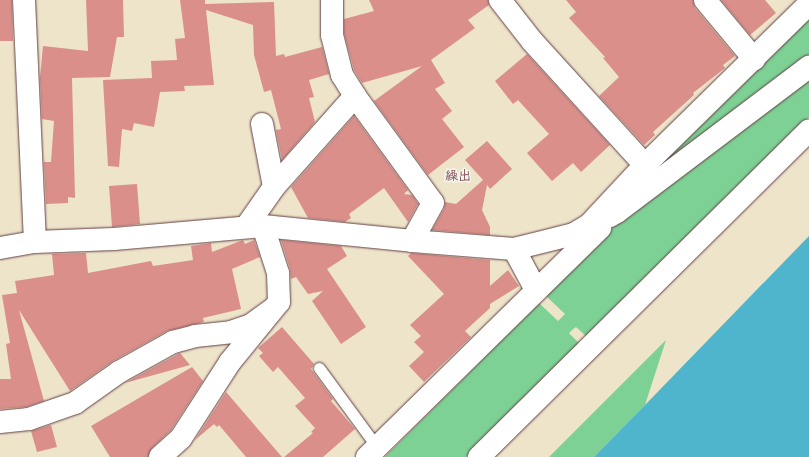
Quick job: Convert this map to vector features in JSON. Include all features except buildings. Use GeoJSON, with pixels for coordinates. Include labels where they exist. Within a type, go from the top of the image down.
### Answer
{"type":"FeatureCollection","features":[{"type":"Feature","properties":{"kind":"street"},"geometry":{"type":"LineString","coordinates":[[24,0],[35,242]]}},
{"type":"Feature","properties":{"kind":"street"},"geometry":{"type":"LineString","coordinates":[[332,0],[332,35],[342,75],[355,96],[433,203],[412,241]]}},
{"type":"Feature","properties":{"kind":"street"},"geometry":{"type":"LineString","coordinates":[[500,0],[532,41],[644,165]]}},
{"type":"Feature","properties":{"kind":"street"},"geometry":{"type":"LineString","coordinates":[[705,0],[754,59]]}},
{"type":"Feature","properties":{"kind":"street"},"geometry":{"type":"LineString","coordinates":[[589,225],[644,165],[809,4]]}},
{"type":"Feature","properties":{"kind":"street"},"geometry":{"type":"LineString","coordinates":[[372,452],[617,212],[809,67]]}},
{"type":"Feature","properties":{"kind":"street"},"geometry":{"type":"LineString","coordinates":[[254,226],[274,187],[355,96]]}},
{"type":"Feature","properties":{"kind":"street"},"geometry":{"type":"LineString","coordinates":[[262,124],[274,187]]}},
{"type":"Feature","properties":{"kind":"street"},"geometry":{"type":"LineString","coordinates":[[479,457],[809,131]]}},
{"type":"Feature","properties":{"kind":"street"},"geometry":{"type":"LineString","coordinates":[[0,248],[35,242],[114,239],[254,226],[514,249],[574,234],[617,212]]}},
{"type":"Feature","properties":{"kind":"street"},"geometry":{"type":"LineString","coordinates":[[160,457],[181,438],[230,362],[278,302],[278,273],[254,226]]}},
{"type":"Feature","properties":{"kind":"street"},"geometry":{"type":"LineString","coordinates":[[514,249],[536,290]]}},
{"type":"Feature","properties":{"kind":"street"},"geometry":{"type":"LineString","coordinates":[[0,422],[29,419],[75,403],[119,372],[173,342],[195,336],[231,332],[251,324],[272,310]]}},
{"type":"Feature","properties":{"kind":"lane"},"geometry":{"type":"LineString","coordinates":[[319,368],[372,452]]}},
{"type":"Feature","properties":{"kind":"green space"},"geometry":{"type":"Polygon","coordinates":[[[809,19],[809,59],[642,183],[809,19]]]}},
{"type":"Feature","properties":{"kind":"green space"},"geometry":{"type":"Polygon","coordinates":[[[809,74],[809,117],[587,337],[576,327],[572,330],[569,333],[580,344],[466,457],[385,457],[539,303],[558,321],[565,314],[546,296],[623,217],[809,74]]]}},
{"type":"Feature","properties":{"kind":"green space"},"geometry":{"type":"Polygon","coordinates":[[[666,340],[645,405],[594,457],[549,457],[666,340]]]}},
{"type":"Feature","properties":{"kind":"water"},"geometry":{"type":"Polygon","coordinates":[[[809,236],[809,457],[594,457],[645,405],[809,236]]]}},
{"type":"Feature","properties":{"kind":"district","name":"繰出"},"geometry":{"type":"Point","coordinates":[458,178]}}]}
